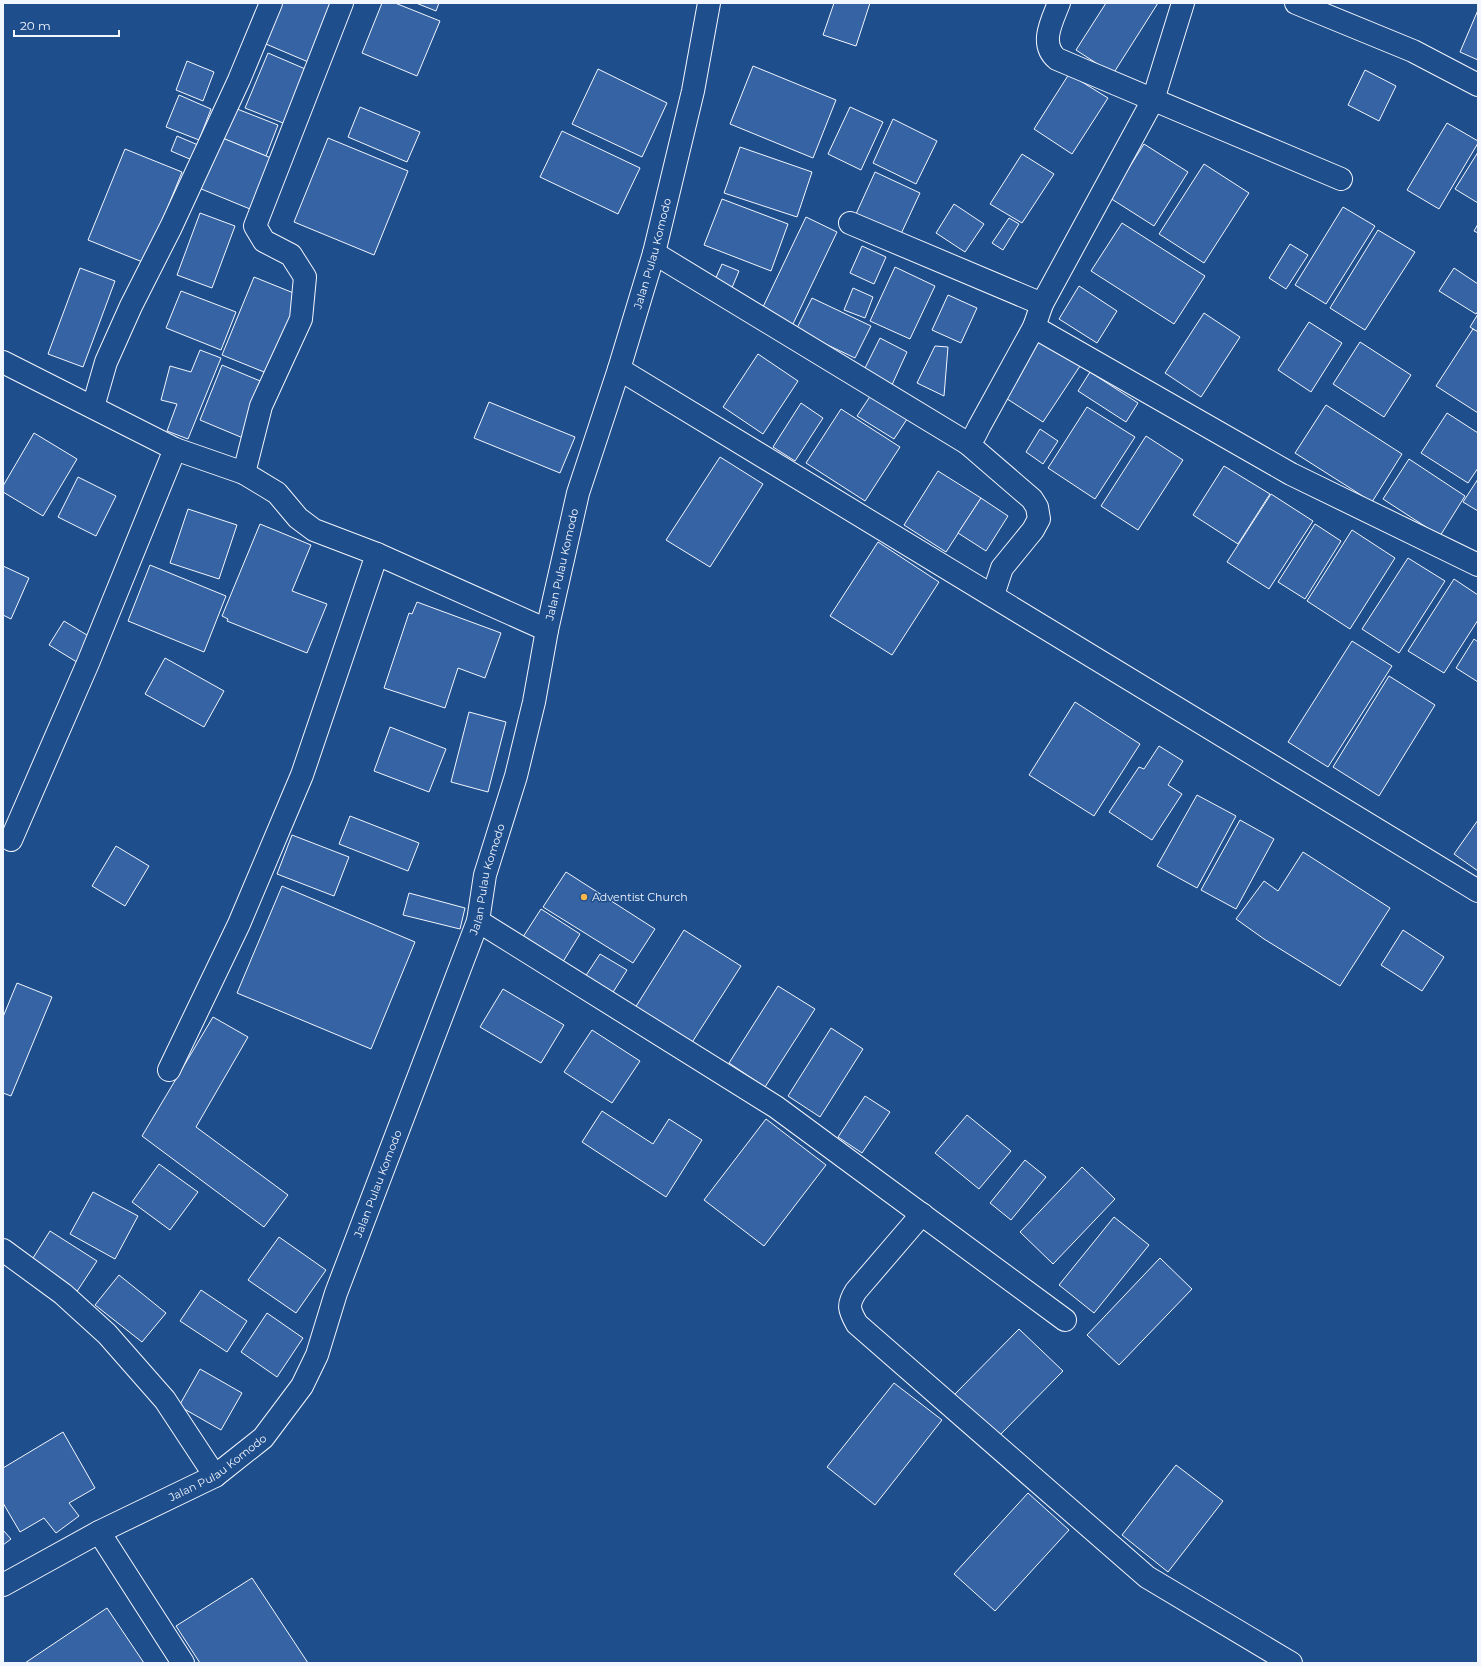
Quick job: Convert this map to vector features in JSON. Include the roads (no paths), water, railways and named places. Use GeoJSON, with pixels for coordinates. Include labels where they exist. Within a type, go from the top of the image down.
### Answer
{"type":"FeatureCollection","features":[{"type":"Feature","properties":{"kind":"street"},"geometry":{"type":"LineString","coordinates":[[93,407],[106,362],[130,306],[171,227],[223,111],[239,80],[271,3]]}},
{"type":"Feature","properties":{"kind":"street"},"geometry":{"type":"LineString","coordinates":[[244,473],[261,406],[301,319],[305,277],[290,255],[264,241],[255,226],[342,3]]}},
{"type":"Feature","properties":{"kind":"street","name":"Jalan Pulau Komodo"},"geometry":{"type":"LineString","coordinates":[[3,1585],[99,1532],[214,1476],[263,1438],[302,1386],[317,1355],[336,1293],[478,921],[485,875],[516,776],[534,702],[546,630],[578,493],[619,369],[654,253],[693,92],[709,3]]}},
{"type":"Feature","properties":{"kind":"street"},"geometry":{"type":"LineString","coordinates":[[1059,3],[1048,36],[1048,46],[1051,54],[1057,58],[1152,100],[1341,179]]}},
{"type":"Feature","properties":{"kind":"street"},"geometry":{"type":"LineString","coordinates":[[967,443],[975,435],[1034,327],[1042,304],[1152,100],[1183,3]]}},
{"type":"Feature","properties":{"kind":"street"},"geometry":{"type":"LineString","coordinates":[[1296,3],[1413,52],[1478,85]]}},
{"type":"Feature","properties":{"kind":"street"},"geometry":{"type":"LineString","coordinates":[[850,223],[1042,304]]}},
{"type":"Feature","properties":{"kind":"street"},"geometry":{"type":"LineString","coordinates":[[654,253],[967,443],[1032,499],[1037,507],[1039,519],[1002,568],[993,595]]}},
{"type":"Feature","properties":{"kind":"street"},"geometry":{"type":"LineString","coordinates":[[1034,327],[1291,474],[1478,565]]}},
{"type":"Feature","properties":{"kind":"street"},"geometry":{"type":"LineString","coordinates":[[3,362],[174,449],[244,473],[277,493],[298,518],[314,530],[377,554],[546,630]]}},
{"type":"Feature","properties":{"kind":"street"},"geometry":{"type":"LineString","coordinates":[[619,369],[1478,891]]}},
{"type":"Feature","properties":{"kind":"street"},"geometry":{"type":"LineString","coordinates":[[12,840],[88,663],[174,449]]}},
{"type":"Feature","properties":{"kind":"street"},"geometry":{"type":"LineString","coordinates":[[169,1070],[239,924],[302,775],[377,554]]}},
{"type":"Feature","properties":{"kind":"street"},"geometry":{"type":"LineString","coordinates":[[478,921],[776,1107],[1065,1320]]}},
{"type":"Feature","properties":{"kind":"street"},"geometry":{"type":"LineString","coordinates":[[922,1214],[850,1300],[850,1312],[857,1324],[1147,1577],[1291,1663]]}},
{"type":"Feature","properties":{"kind":"street"},"geometry":{"type":"LineString","coordinates":[[3,1250],[63,1294],[108,1334],[165,1400],[214,1476]]}},
{"type":"Feature","properties":{"kind":"street"},"geometry":{"type":"LineString","coordinates":[[99,1532],[183,1663]]}},
{"type":"Feature","properties":{"kind":"place","name":"Adventist Church"},"geometry":{"type":"Point","coordinates":[584,897]}}]}
